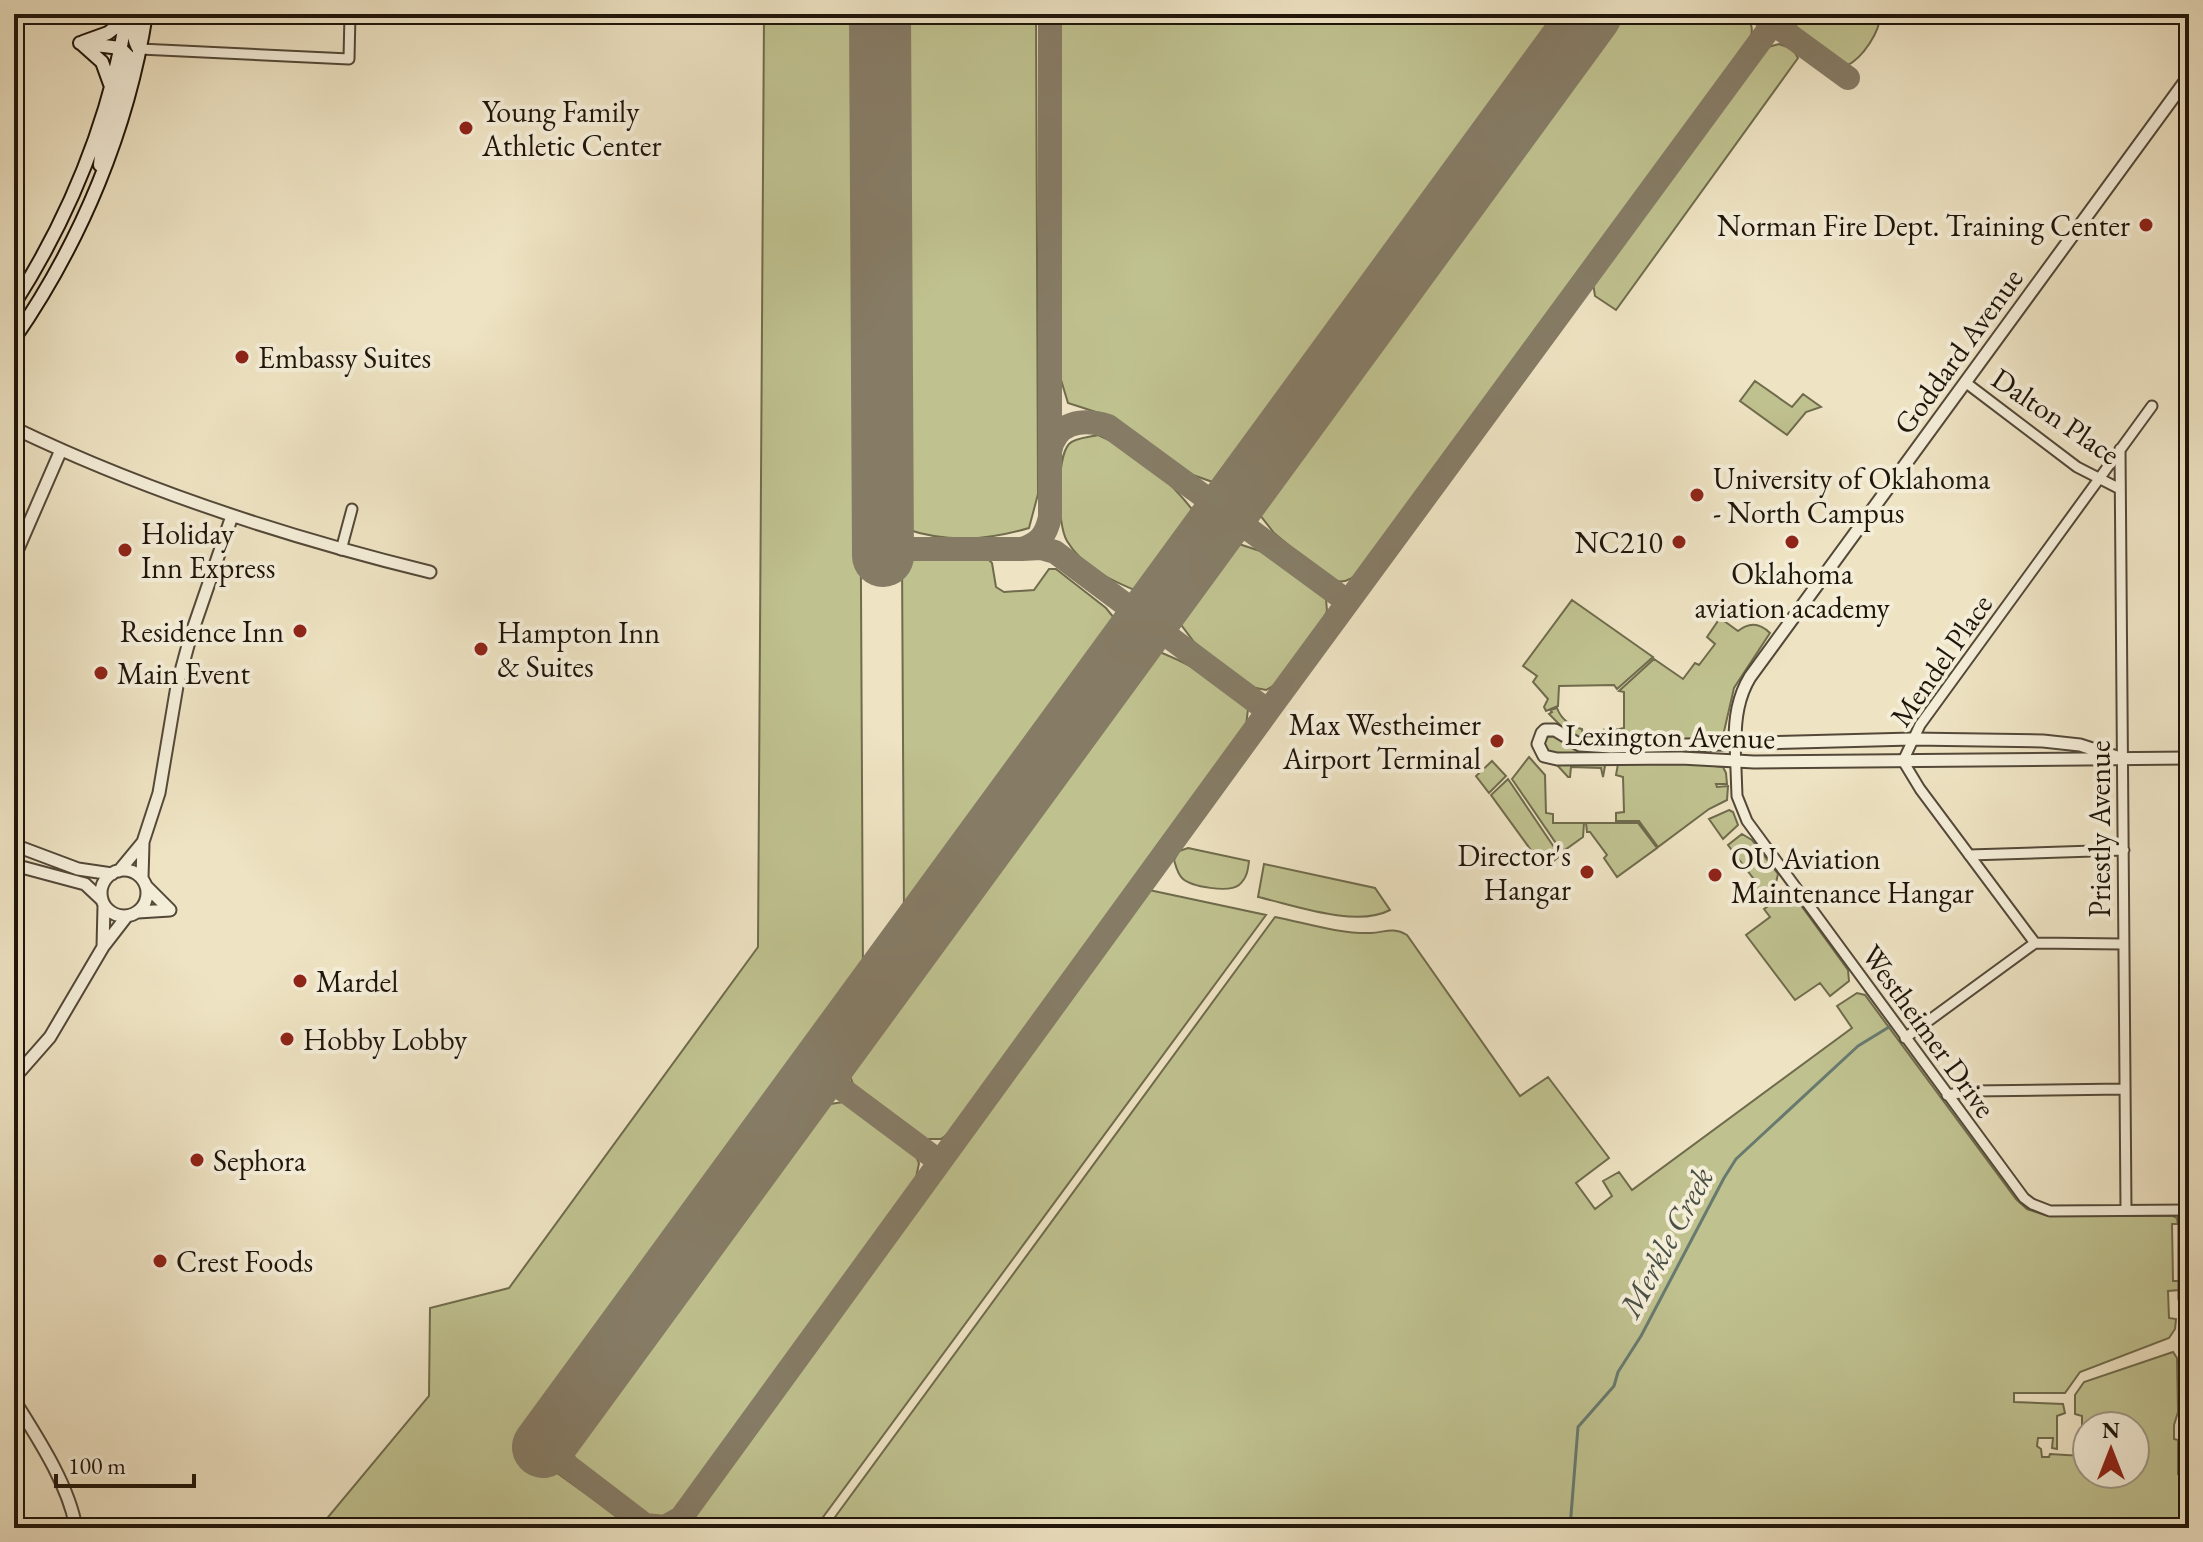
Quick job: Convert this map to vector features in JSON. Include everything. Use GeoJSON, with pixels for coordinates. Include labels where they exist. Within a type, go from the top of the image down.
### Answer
{"type":"FeatureCollection","features":[{"type":"Feature","properties":{"kind":"main road"},"geometry":{"type":"LineString","coordinates":[[14,339],[66,253],[97,186],[121,119],[146,14]]}},
{"type":"Feature","properties":{"kind":"main road"},"geometry":{"type":"LineString","coordinates":[[130,16],[135,43],[140,49]]}},
{"type":"Feature","properties":{"kind":"main road"},"geometry":{"type":"LineString","coordinates":[[80,43],[108,33],[130,16]]}},
{"type":"Feature","properties":{"kind":"main road"},"geometry":{"type":"LineString","coordinates":[[14,304],[48,245],[78,183],[111,87],[130,16]]}},
{"type":"Feature","properties":{"kind":"main road"},"geometry":{"type":"LineString","coordinates":[[80,43],[120,48],[128,56],[102,146],[97,186]]}},
{"type":"Feature","properties":{"kind":"main road"},"geometry":{"type":"LineString","coordinates":[[80,43],[102,62],[111,87]]}},
{"type":"Feature","properties":{"kind":"street"},"geometry":{"type":"LineString","coordinates":[[140,49],[349,59],[350,14]]}},
{"type":"Feature","properties":{"kind":"street","name":"Goddard Avenue"},"geometry":{"type":"LineString","coordinates":[[1735,742],[1737,709],[1750,677],[2189,76]]}},
{"type":"Feature","properties":{"kind":"street","name":"Dalton Place"},"geometry":{"type":"LineString","coordinates":[[1965,382],[2077,467],[2120,489]]}},
{"type":"Feature","properties":{"kind":"street","name":"Mendel Place"},"geometry":{"type":"LineString","coordinates":[[2035,943],[1920,789],[1903,761],[1912,739],[2152,406]]}},
{"type":"Feature","properties":{"kind":"street"},"geometry":{"type":"LineString","coordinates":[[14,428],[146,485],[232,516],[341,550],[430,572]]}},
{"type":"Feature","properties":{"kind":"street","name":"Priestly Avenue"},"geometry":{"type":"LineString","coordinates":[[2120,449],[2126,1210]]}},
{"type":"Feature","properties":{"kind":"street"},"geometry":{"type":"LineString","coordinates":[[14,558],[61,450]]}},
{"type":"Feature","properties":{"kind":"street"},"geometry":{"type":"LineString","coordinates":[[341,550],[352,509]]}},
{"type":"Feature","properties":{"kind":"street"},"geometry":{"type":"LineString","coordinates":[[14,1078],[50,1037],[103,947],[146,901],[143,842],[159,793],[177,686],[190,638],[232,516]]}},
{"type":"Feature","properties":{"kind":"street","name":"Lexington Avenue"},"geometry":{"type":"LineString","coordinates":[[2123,759],[2091,747],[2061,742],[1912,739],[1585,746],[1550,729],[1542,733],[1538,744],[1544,756],[1557,759],[1903,761],[2123,759],[2189,758]]}},
{"type":"Feature","properties":{"kind":"street","name":"Westheimer Drive"},"geometry":{"type":"LineString","coordinates":[[1735,742],[1737,796],[1747,821],[2017,1189],[2032,1204],[2050,1211],[2186,1210]]}},
{"type":"Feature","properties":{"kind":"street"},"geometry":{"type":"LineString","coordinates":[[103,947],[102,885],[143,842]]}},
{"type":"Feature","properties":{"kind":"street"},"geometry":{"type":"LineString","coordinates":[[14,845],[78,869],[131,871],[170,910],[116,916],[85,884],[14,865]]}},
{"type":"Feature","properties":{"kind":"street"},"geometry":{"type":"LineString","coordinates":[[1969,855],[2124,850]]}},
{"type":"Feature","properties":{"kind":"street"},"geometry":{"type":"LineString","coordinates":[[1905,1038],[2035,943],[2123,944]]}},
{"type":"Feature","properties":{"kind":"street"},"geometry":{"type":"LineString","coordinates":[[1947,1095],[1972,1091],[2124,1089]]}},
{"type":"Feature","properties":{"kind":"street"},"geometry":{"type":"LineString","coordinates":[[2186,1210],[2184,1299],[2189,1299]]}},
{"type":"Feature","properties":{"kind":"street"},"geometry":{"type":"LineString","coordinates":[[14,1400],[39,1439],[72,1509],[76,1528]]}},
{"type":"Feature","properties":{"kind":"green space"},"geometry":{"type":"Polygon","coordinates":[[[764,14],[858,14],[863,974],[515,1451],[549,1475],[553,1470],[633,1528],[319,1528],[429,1396],[430,1308],[509,1288],[758,947],[764,14]]]}},
{"type":"Feature","properties":{"kind":"green space"},"geometry":{"type":"Polygon","coordinates":[[[900,14],[1036,14],[1038,494],[1029,528],[997,536],[950,538],[903,528],[900,14]]]}},
{"type":"Feature","properties":{"kind":"green space"},"geometry":{"type":"Polygon","coordinates":[[[1054,14],[1566,14],[1221,485],[1193,475],[1105,415],[1068,403],[1058,370],[1054,14]]]}},
{"type":"Feature","properties":{"kind":"green space"},"geometry":{"type":"Polygon","coordinates":[[[1619,14],[1744,14],[1752,31],[1748,42],[1368,561],[1347,581],[1329,579],[1274,533],[1256,510],[1619,14]]]}},
{"type":"Feature","properties":{"kind":"green space"},"geometry":{"type":"Polygon","coordinates":[[[1794,14],[1880,14],[1869,44],[1846,66],[1800,31],[1794,23],[1794,14]]]}},
{"type":"Feature","properties":{"kind":"green space"},"geometry":{"type":"Polygon","coordinates":[[[1779,44],[1793,49],[1798,58],[1616,310],[1595,296],[1593,283],[1757,59],[1768,47],[1779,44]]]}},
{"type":"Feature","properties":{"kind":"green space"},"geometry":{"type":"Polygon","coordinates":[[[1755,381],[1792,407],[1803,394],[1821,407],[1806,412],[1787,435],[1740,401],[1755,381]]]}},
{"type":"Feature","properties":{"kind":"green space"},"geometry":{"type":"Polygon","coordinates":[[[1098,435],[1127,450],[1153,469],[1198,517],[1142,593],[1090,566],[1074,551],[1064,533],[1059,492],[1065,452],[1071,442],[1098,435]]]}},
{"type":"Feature","properties":{"kind":"green space"},"geometry":{"type":"Polygon","coordinates":[[[1233,542],[1260,551],[1317,588],[1326,599],[1327,611],[1322,623],[1280,682],[1266,690],[1251,687],[1194,642],[1176,618],[1233,542]]]}},
{"type":"Feature","properties":{"kind":"green space"},"geometry":{"type":"Polygon","coordinates":[[[902,558],[988,559],[992,563],[996,587],[1004,592],[1034,590],[1049,569],[1056,569],[1106,608],[1119,624],[904,918],[902,558]]]}},
{"type":"Feature","properties":{"kind":"green space"},"geometry":{"type":"Polygon","coordinates":[[[1572,600],[1653,657],[1617,689],[1614,685],[1559,686],[1558,706],[1546,711],[1544,707],[1548,699],[1533,682],[1537,676],[1523,666],[1572,600]]]}},
{"type":"Feature","properties":{"kind":"green space"},"geometry":{"type":"Polygon","coordinates":[[[1720,618],[1738,631],[1754,625],[1770,633],[1734,688],[1723,736],[1688,742],[1619,742],[1615,730],[1624,728],[1624,692],[1619,691],[1654,659],[1683,679],[1715,644],[1707,637],[1720,618]]]}},
{"type":"Feature","properties":{"kind":"green space"},"geometry":{"type":"Polygon","coordinates":[[[1154,650],[1191,666],[1241,700],[1248,709],[1246,726],[952,1131],[941,1139],[922,1139],[855,1089],[850,1076],[852,1061],[1154,650]]]}},
{"type":"Feature","properties":{"kind":"green space"},"geometry":{"type":"Polygon","coordinates":[[[1557,708],[1567,722],[1582,729],[1583,736],[1601,736],[1604,729],[1605,739],[1602,743],[1573,738],[1549,714],[1552,712],[1550,710],[1557,708]]]}},
{"type":"Feature","properties":{"kind":"green space"},"geometry":{"type":"Polygon","coordinates":[[[1555,736],[1575,750],[1601,750],[1603,753],[1548,755],[1543,742],[1555,736]]]}},
{"type":"Feature","properties":{"kind":"green space"},"geometry":{"type":"Polygon","coordinates":[[[1529,757],[1545,775],[1546,813],[1553,814],[1553,823],[1584,823],[1583,837],[1562,852],[1512,779],[1529,757]]]}},
{"type":"Feature","properties":{"kind":"green space"},"geometry":{"type":"Polygon","coordinates":[[[1492,761],[1506,776],[1489,793],[1476,776],[1492,761]]]}},
{"type":"Feature","properties":{"kind":"green space"},"geometry":{"type":"Polygon","coordinates":[[[1600,762],[1605,766],[1603,777],[1601,768],[1571,767],[1568,777],[1557,765],[1600,762]]]}},
{"type":"Feature","properties":{"kind":"green space"},"geometry":{"type":"Polygon","coordinates":[[[1682,762],[1723,767],[1727,784],[1716,784],[1717,787],[1728,786],[1727,800],[1709,809],[1658,847],[1639,821],[1616,821],[1616,813],[1624,812],[1623,777],[1616,775],[1618,764],[1682,762]]]}},
{"type":"Feature","properties":{"kind":"green space"},"geometry":{"type":"Polygon","coordinates":[[[1508,779],[1560,856],[1544,868],[1491,795],[1508,779]]]}},
{"type":"Feature","properties":{"kind":"green space"},"geometry":{"type":"Polygon","coordinates":[[[1729,810],[1733,812],[1738,825],[1723,839],[1709,819],[1729,810]]]}},
{"type":"Feature","properties":{"kind":"green space"},"geometry":{"type":"Polygon","coordinates":[[[1586,823],[1638,823],[1657,848],[1617,877],[1604,858],[1607,855],[1587,832],[1586,823]]]}},
{"type":"Feature","properties":{"kind":"green space"},"geometry":{"type":"Polygon","coordinates":[[[1742,834],[1752,840],[1778,874],[1776,883],[1756,898],[1748,888],[1756,882],[1728,845],[1742,834]]]}},
{"type":"Feature","properties":{"kind":"green space"},"geometry":{"type":"Polygon","coordinates":[[[1188,848],[1249,861],[1248,871],[1239,885],[1227,889],[1193,884],[1182,878],[1174,860],[1179,851],[1188,848]]]}},
{"type":"Feature","properties":{"kind":"green space"},"geometry":{"type":"Polygon","coordinates":[[[1264,864],[1375,888],[1390,910],[1376,915],[1343,916],[1258,897],[1264,864]]]}},
{"type":"Feature","properties":{"kind":"green space"},"geometry":{"type":"Polygon","coordinates":[[[1149,890],[1266,915],[815,1528],[686,1528],[1149,890]]]}},
{"type":"Feature","properties":{"kind":"green space"},"geometry":{"type":"Polygon","coordinates":[[[1783,891],[1792,893],[1848,970],[1849,981],[1830,996],[1820,983],[1795,1000],[1746,935],[1770,917],[1764,909],[1767,907],[1765,904],[1783,891]]]}},
{"type":"Feature","properties":{"kind":"green space"},"geometry":{"type":"Polygon","coordinates":[[[1275,917],[1347,932],[1393,931],[1407,935],[1520,1096],[1548,1077],[1609,1158],[1576,1183],[1595,1209],[1612,1196],[1603,1181],[1619,1172],[1632,1190],[1852,1028],[1837,1006],[1857,993],[1865,995],[2016,1199],[2027,1209],[2048,1216],[2177,1218],[2178,1224],[2172,1224],[2173,1281],[2179,1281],[2179,1290],[2168,1291],[2169,1318],[2176,1319],[2175,1329],[2169,1338],[2080,1372],[2065,1393],[2014,1393],[2014,1402],[2063,1404],[2065,1413],[2057,1416],[2057,1449],[2052,1448],[2053,1438],[2038,1438],[2037,1446],[2041,1449],[2042,1457],[2049,1457],[2050,1454],[2071,1455],[2071,1490],[2151,1490],[2151,1410],[2075,1410],[2075,1395],[2084,1382],[2173,1352],[2177,1358],[2178,1412],[2174,1439],[2178,1440],[2178,1474],[2186,1475],[2186,1488],[2189,1488],[2189,1528],[827,1528],[1275,917]]]}},
{"type":"Feature","properties":{"kind":"green space"},"geometry":{"type":"Polygon","coordinates":[[[843,1102],[914,1152],[919,1163],[915,1183],[675,1511],[663,1519],[651,1518],[580,1466],[574,1456],[575,1440],[816,1111],[824,1105],[843,1102]]]}},
{"type":"Feature","properties":{"kind":"waterway","name":"Merkle Creek"},"geometry":{"type":"LineString","coordinates":[[1570,1528],[1578,1427],[1614,1386],[1618,1372],[1641,1336],[1736,1159],[1858,1046],[1889,1027]]}},
{"type":"Feature","properties":{"kind":"taxiway"},"geometry":{"type":"LineString","coordinates":[[883,543],[888,549],[1022,549],[1038,541],[1050,517],[1050,14]]}},
{"type":"Feature","properties":{"kind":"taxiway"},"geometry":{"type":"LineString","coordinates":[[543,1447],[645,1525],[665,1527],[681,1518],[1780,14]]}},
{"type":"Feature","properties":{"kind":"taxiway"},"geometry":{"type":"LineString","coordinates":[[1763,16],[1848,78]]}},
{"type":"Feature","properties":{"kind":"taxiway"},"geometry":{"type":"LineString","coordinates":[[1050,452],[1053,442],[1064,428],[1089,422],[1108,426],[1348,602]]}},
{"type":"Feature","properties":{"kind":"taxiway"},"geometry":{"type":"LineString","coordinates":[[1022,549],[1041,548],[1055,552],[1268,711]]}},
{"type":"Feature","properties":{"kind":"taxiway"},"geometry":{"type":"LineString","coordinates":[[818,1071],[940,1162]]}},
{"type":"Feature","properties":{"kind":"runway"},"geometry":{"type":"LineString","coordinates":[[880,14],[883,556]]}},
{"type":"Feature","properties":{"kind":"runway"},"geometry":{"type":"LineString","coordinates":[[543,1447],[1591,14]]}},
{"type":"Feature","properties":{"kind":"place","name":"Young Family Athletic Center"},"geometry":{"type":"Point","coordinates":[466,128]}},
{"type":"Feature","properties":{"kind":"place","name":"Norman Fire Dept. Training Center"},"geometry":{"type":"Point","coordinates":[2146,225]}},
{"type":"Feature","properties":{"kind":"place","name":"Embassy Suites"},"geometry":{"type":"Point","coordinates":[242,357]}},
{"type":"Feature","properties":{"kind":"place","name":"University of Oklahoma - North Campus"},"geometry":{"type":"Point","coordinates":[1697,495]}},
{"type":"Feature","properties":{"kind":"place","name":"NC210"},"geometry":{"type":"Point","coordinates":[1679,542]}},
{"type":"Feature","properties":{"kind":"place","name":"Oklahoma aviation academy"},"geometry":{"type":"Point","coordinates":[1792,542]}},
{"type":"Feature","properties":{"kind":"place","name":"Holiday Inn Express"},"geometry":{"type":"Point","coordinates":[125,550]}},
{"type":"Feature","properties":{"kind":"place","name":"Residence Inn"},"geometry":{"type":"Point","coordinates":[300,631]}},
{"type":"Feature","properties":{"kind":"place","name":"Hampton Inn & Suites"},"geometry":{"type":"Point","coordinates":[481,649]}},
{"type":"Feature","properties":{"kind":"place","name":"Main Event"},"geometry":{"type":"Point","coordinates":[101,673]}},
{"type":"Feature","properties":{"kind":"place","name":"Max Westheimer Airport Terminal"},"geometry":{"type":"Point","coordinates":[1497,741]}},
{"type":"Feature","properties":{"kind":"place","name":"Director's Hangar"},"geometry":{"type":"Point","coordinates":[1587,872]}},
{"type":"Feature","properties":{"kind":"place","name":"OU Aviation Maintenance Hangar"},"geometry":{"type":"Point","coordinates":[1715,875]}},
{"type":"Feature","properties":{"kind":"place","name":"Mardel"},"geometry":{"type":"Point","coordinates":[300,981]}},
{"type":"Feature","properties":{"kind":"place","name":"Hobby Lobby"},"geometry":{"type":"Point","coordinates":[287,1039]}},
{"type":"Feature","properties":{"kind":"place","name":"Sephora"},"geometry":{"type":"Point","coordinates":[197,1160]}},
{"type":"Feature","properties":{"kind":"place","name":"Crest Foods"},"geometry":{"type":"Point","coordinates":[160,1261]}}]}
